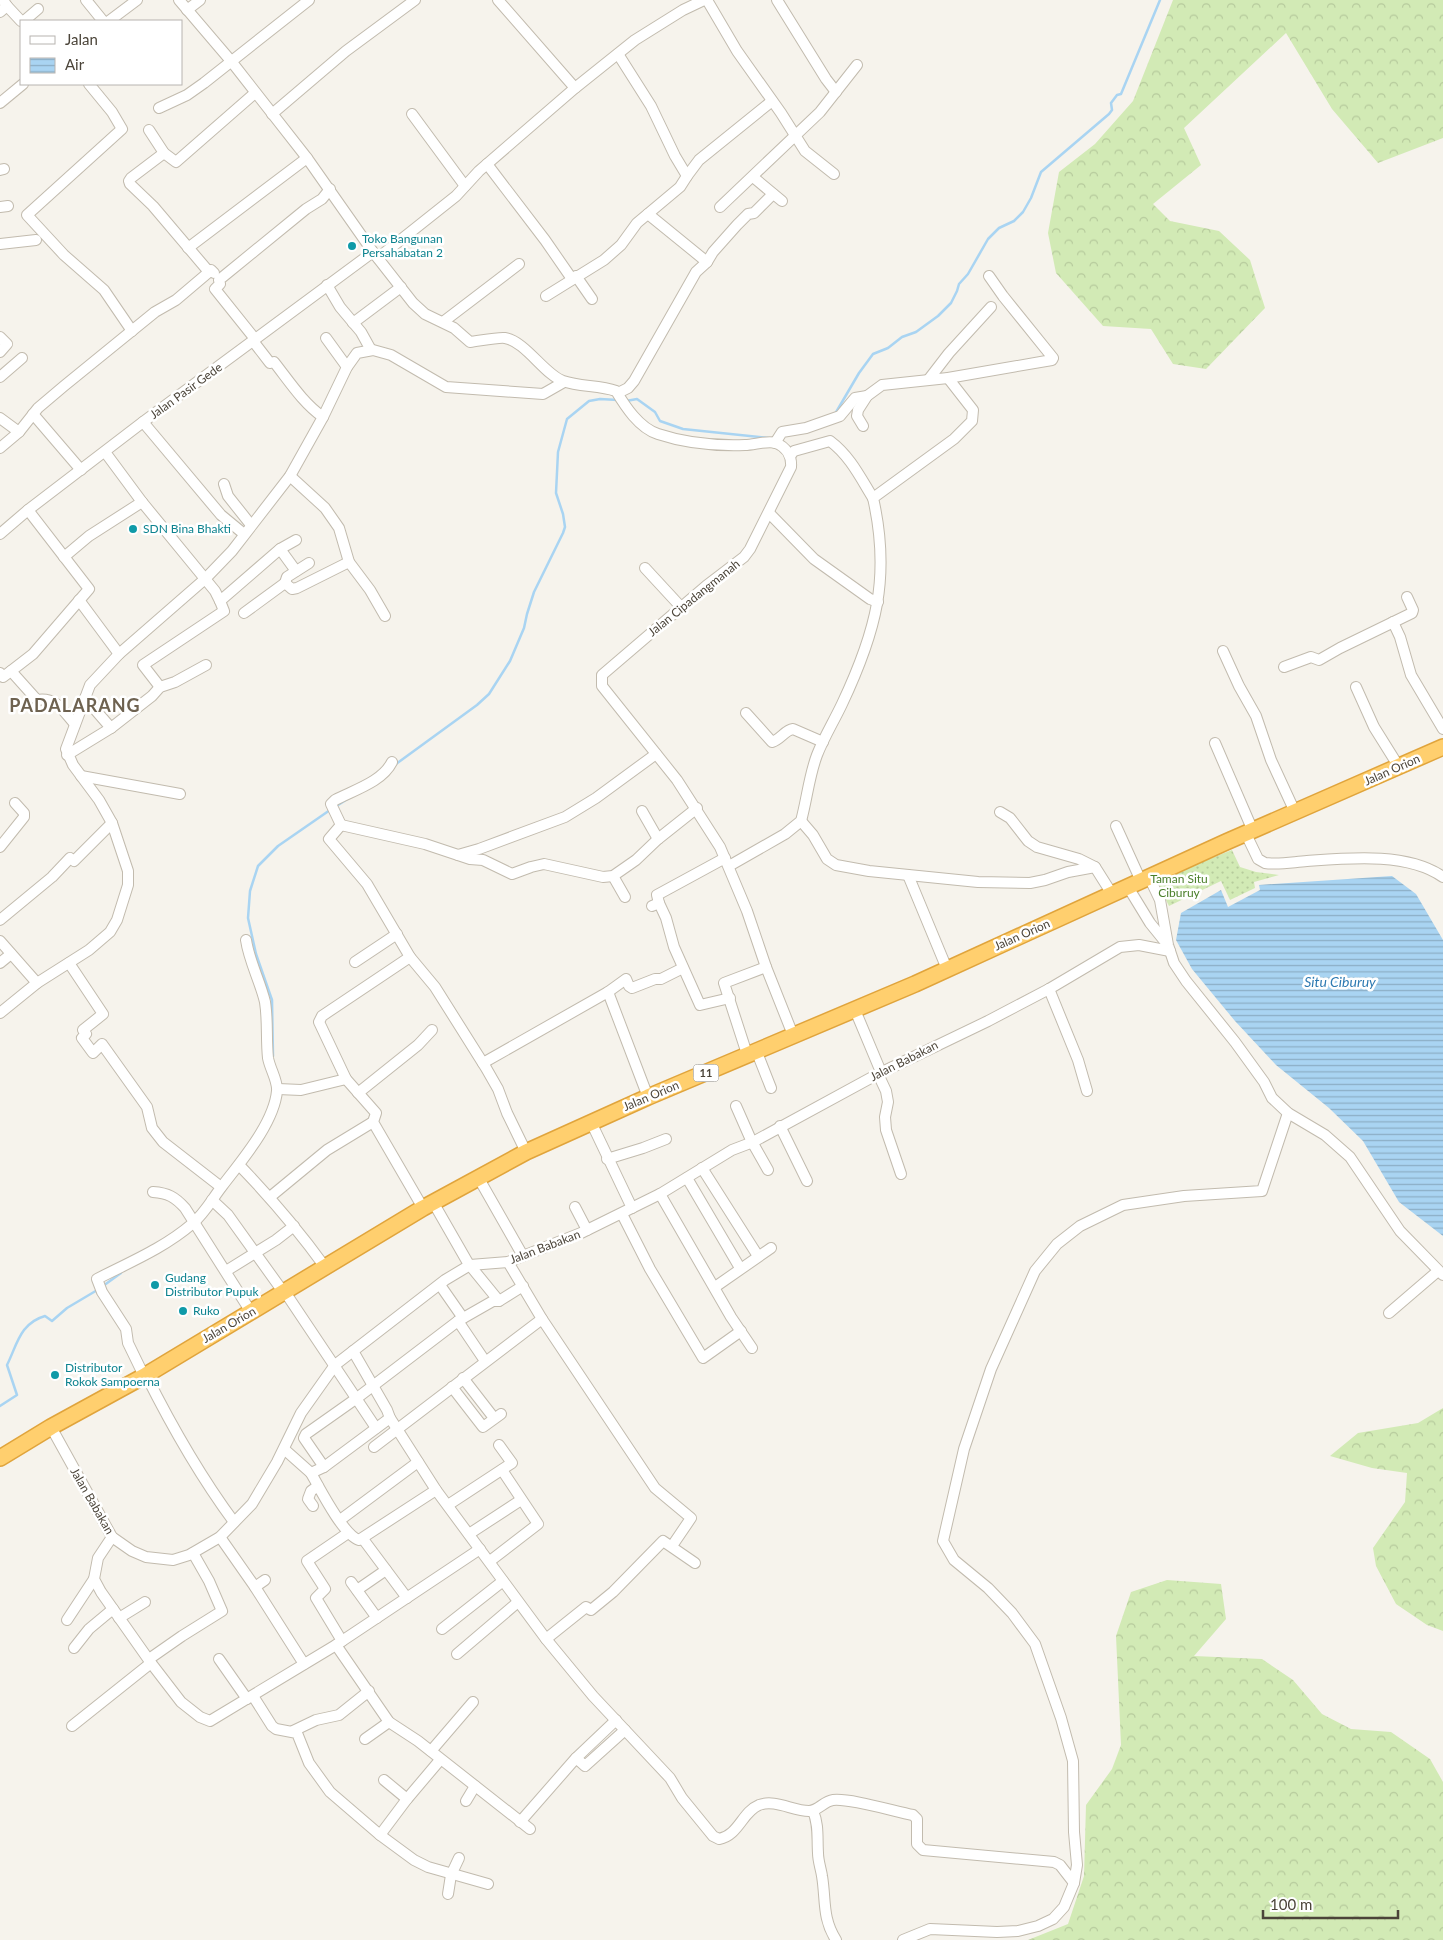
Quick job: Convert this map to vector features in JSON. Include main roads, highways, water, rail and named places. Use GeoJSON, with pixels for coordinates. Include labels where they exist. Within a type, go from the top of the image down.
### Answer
{"type":"FeatureCollection","features":[{"type":"Feature","properties":{"kind":"highway","name":"Jalan Orion"},"geometry":{"type":"LineString","coordinates":[[0,1458],[51,1427],[145,1376],[428,1205],[526,1152],[752,1052],[855,1010],[1249,832],[1443,748]]}},
{"type":"Feature","properties":{"kind":"water","name":"Situ Ciburuy"},"geometry":{"type":"Polygon","coordinates":[[[1392,876],[1416,894],[1443,940],[1443,1236],[1399,1202],[1363,1141],[1329,1108],[1276,1065],[1235,1021],[1192,969],[1176,940],[1181,913],[1221,890],[1228,907],[1260,890],[1259,885],[1392,876]]]}},
{"type":"Feature","properties":{"kind":"waterway"},"geometry":{"type":"LineString","coordinates":[[835,414],[859,373],[873,354],[888,348],[902,337],[916,332],[938,316],[951,303],[959,284],[968,274],[988,239],[999,228],[1014,221],[1023,212],[1031,198],[1041,172],[1109,114],[1112,110],[1111,103],[1117,95],[1121,94],[1160,0]]}},
{"type":"Feature","properties":{"kind":"waterway"},"geometry":{"type":"LineString","coordinates":[[396,764],[477,705],[489,694],[510,661],[524,628],[534,592],[565,527],[556,493],[558,452],[567,419],[589,401],[600,399],[618,400]]}},
{"type":"Feature","properties":{"kind":"waterway"},"geometry":{"type":"LineString","coordinates":[[626,401],[637,399],[655,412],[660,421],[683,429],[768,438]]}},
{"type":"Feature","properties":{"kind":"waterway"},"geometry":{"type":"LineString","coordinates":[[335,807],[349,798]]}},
{"type":"Feature","properties":{"kind":"waterway"},"geometry":{"type":"LineString","coordinates":[[273,1056],[272,1000],[256,954],[248,918],[250,891],[258,866],[278,846],[330,810]]}},
{"type":"Feature","properties":{"kind":"waterway"},"geometry":{"type":"LineString","coordinates":[[103,1286],[121,1273]]}},
{"type":"Feature","properties":{"kind":"waterway"},"geometry":{"type":"LineString","coordinates":[[0,1406],[17,1395],[7,1365],[25,1329],[37,1319],[45,1316],[52,1321],[67,1308],[99,1289]]}},
{"type":"Feature","properties":{"kind":"place","name":"Toko Bangunan Persahabatan 2"},"geometry":{"type":"Point","coordinates":[352,246]}},
{"type":"Feature","properties":{"kind":"place","name":"SDN Bina Bhakti"},"geometry":{"type":"Point","coordinates":[133,529]}},
{"type":"Feature","properties":{"kind":"place","name":"Gudang Distributor Pupuk"},"geometry":{"type":"Point","coordinates":[155,1285]}},
{"type":"Feature","properties":{"kind":"place","name":"Ruko"},"geometry":{"type":"Point","coordinates":[183,1311]}},
{"type":"Feature","properties":{"kind":"place","name":"Distributor Rokok Sampoerna"},"geometry":{"type":"Point","coordinates":[55,1375]}},
{"type":"Feature","properties":{"kind":"district","name":"PADALARANG"},"geometry":{"type":"Point","coordinates":[75,706]}},
{"type":"Feature","properties":{"kind":"park label","name":"Taman Situ Ciburuy"},"geometry":{"type":"Point","coordinates":[1179,886]}}]}
